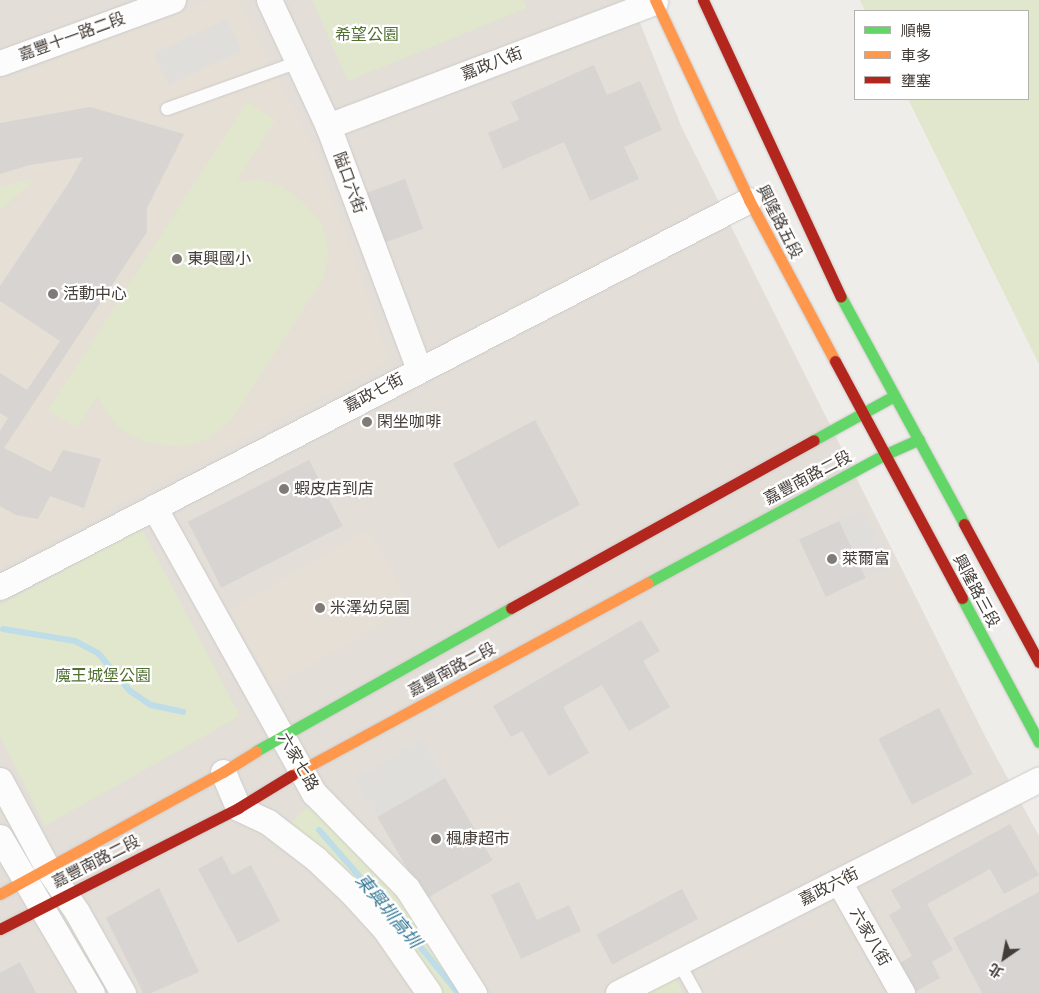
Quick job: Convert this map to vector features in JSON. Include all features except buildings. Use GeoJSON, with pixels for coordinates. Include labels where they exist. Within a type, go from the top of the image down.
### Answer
{"type":"FeatureCollection","features":[{"type":"Feature","properties":{"kind":"street","name":"嘉豐十一路二段"},"geometry":{"type":"LineString","coordinates":[[0,63],[173,0]]}},
{"type":"Feature","properties":{"kind":"street","name":"隘口六街"},"geometry":{"type":"LineString","coordinates":[[269,0],[328,126],[418,370]]}},
{"type":"Feature","properties":{"kind":"street","name":"興隆路五段"},"geometry":{"type":"LineString","coordinates":[[703,0],[834,283],[919,440]]}},
{"type":"Feature","properties":{"kind":"street","name":"興隆路五段"},"geometry":{"type":"LineString","coordinates":[[655,1],[749,200],[862,414],[886,454]]}},
{"type":"Feature","properties":{"kind":"street","name":"嘉政八街"},"geometry":{"type":"LineString","coordinates":[[328,126],[655,1]]}},
{"type":"Feature","properties":{"kind":"street","name":"嘉政七街"},"geometry":{"type":"LineString","coordinates":[[0,587],[749,200]]}},
{"type":"Feature","properties":{"kind":"street","name":"嘉豐南路二段"},"geometry":{"type":"LineString","coordinates":[[0,894],[223,772],[282,735],[894,396]]}},
{"type":"Feature","properties":{"kind":"street","name":"嘉豐南路二段"},"geometry":{"type":"LineString","coordinates":[[0,929],[238,808],[300,770],[886,454],[919,440]]}},
{"type":"Feature","properties":{"kind":"street","name":"興隆路三段"},"geometry":{"type":"LineString","coordinates":[[919,440],[1039,662]]}},
{"type":"Feature","properties":{"kind":"street","name":"興隆路三段"},"geometry":{"type":"LineString","coordinates":[[886,454],[1039,742]]}},
{"type":"Feature","properties":{"kind":"street","name":"六家七路"},"geometry":{"type":"LineString","coordinates":[[154,507],[314,793],[407,888],[474,993]]}},
{"type":"Feature","properties":{"kind":"street"},"geometry":{"type":"LineString","coordinates":[[223,772],[238,808],[268,822],[316,859],[352,893],[384,928],[429,993]]}},
{"type":"Feature","properties":{"kind":"street","name":"嘉政六街"},"geometry":{"type":"LineString","coordinates":[[618,993],[1039,779]]}},
{"type":"Feature","properties":{"kind":"street"},"geometry":{"type":"LineString","coordinates":[[0,780],[37,875],[42,906],[92,993]]}},
{"type":"Feature","properties":{"kind":"street"},"geometry":{"type":"LineString","coordinates":[[0,837],[37,875],[67,896],[123,993]]}},
{"type":"Feature","properties":{"kind":"street","name":"六家八街"},"geometry":{"type":"LineString","coordinates":[[839,882],[902,993]]}},
{"type":"Feature","properties":{"kind":"lane"},"geometry":{"type":"LineString","coordinates":[[167,109],[298,62]]}},
{"type":"Feature","properties":{"kind":"lane"},"geometry":{"type":"LineString","coordinates":[[678,961],[696,993]]}},
{"type":"Feature","properties":{"kind":"shaded area"},"geometry":{"type":"Polygon","coordinates":[[[0,0],[631,0],[682,128],[986,738],[1039,836],[1039,993],[0,993],[0,0]]]}},
{"type":"Feature","properties":{"kind":"shaded area","name":"東興國小"},"geometry":{"type":"Polygon","coordinates":[[[210,0],[238,0],[318,157],[389,361],[0,568],[0,81],[210,0]]]}},
{"type":"Feature","properties":{"kind":"shaded area"},"geometry":{"type":"Polygon","coordinates":[[[227,19],[242,51],[168,85],[154,53],[227,19]]]}},
{"type":"Feature","properties":{"kind":"shaded area"},"geometry":{"type":"Polygon","coordinates":[[[863,509],[891,567],[867,578],[839,521],[863,509]]]}},
{"type":"Feature","properties":{"kind":"shaded area","name":"米澤幼兒園"},"geometry":{"type":"Polygon","coordinates":[[[368,530],[412,606],[273,687],[229,610],[368,530]]]}},
{"type":"Feature","properties":{"kind":"shaded area"},"geometry":{"type":"Polygon","coordinates":[[[421,739],[445,778],[379,819],[355,780],[421,739]]]}},
{"type":"Feature","properties":{"kind":"green space","name":"希望公園"},"geometry":{"type":"Polygon","coordinates":[[[312,0],[523,0],[527,8],[348,81],[312,0]]]}},
{"type":"Feature","properties":{"kind":"green space"},"geometry":{"type":"Polygon","coordinates":[[[860,0],[1039,0],[1039,364],[908,100],[1029,100],[1029,10],[865,10],[860,0]]]}},
{"type":"Feature","properties":{"kind":"green space"},"geometry":{"type":"Polygon","coordinates":[[[247,102],[275,120],[236,182],[260,179],[282,187],[303,202],[321,222],[327,239],[328,257],[322,281],[230,421],[209,438],[194,444],[180,446],[147,443],[121,430],[109,416],[98,395],[76,428],[48,410],[247,102]]]}},
{"type":"Feature","properties":{"kind":"green space"},"geometry":{"type":"Polygon","coordinates":[[[35,179],[0,211],[0,187],[35,179]]]}},
{"type":"Feature","properties":{"kind":"green space","name":"魔王城堡公園"},"geometry":{"type":"Polygon","coordinates":[[[142,529],[240,716],[45,826],[0,736],[0,605],[142,529]]]}},
{"type":"Feature","properties":{"kind":"green space"},"geometry":{"type":"Polygon","coordinates":[[[312,803],[399,894],[467,993],[439,993],[289,824],[312,803]]]}},
{"type":"Feature","properties":{"kind":"green space"},"geometry":{"type":"Polygon","coordinates":[[[671,971],[683,993],[631,993],[671,971]]]}},
{"type":"Feature","properties":{"kind":"waterway","name":"東興圳高圳"},"geometry":{"type":"LineString","coordinates":[[3,629],[75,641],[98,653],[130,691],[151,705],[183,712]]}},
{"type":"Feature","properties":{"kind":"waterway","name":"東興圳高圳"},"geometry":{"type":"LineString","coordinates":[[319,830],[414,939],[458,993]]}},
{"type":"Feature","properties":{"kind":"traffic: fast"},"geometry":{"type":"LineString","coordinates":[[841,297],[964,524]]}},
{"type":"Feature","properties":{"kind":"traffic: fast"},"geometry":{"type":"LineString","coordinates":[[814,440],[894,396]]}},
{"type":"Feature","properties":{"kind":"traffic: fast"},"geometry":{"type":"LineString","coordinates":[[647,583],[886,454],[919,439]]}},
{"type":"Feature","properties":{"kind":"traffic: fast"},"geometry":{"type":"LineString","coordinates":[[962,598],[1039,742]]}},
{"type":"Feature","properties":{"kind":"traffic: fast"},"geometry":{"type":"LineString","coordinates":[[256,751],[511,608]]}},
{"type":"Feature","properties":{"kind":"traffic: slow"},"geometry":{"type":"LineString","coordinates":[[655,0],[749,200],[835,361]]}},
{"type":"Feature","properties":{"kind":"traffic: slow"},"geometry":{"type":"LineString","coordinates":[[292,775],[647,583]]}},
{"type":"Feature","properties":{"kind":"traffic: slow"},"geometry":{"type":"LineString","coordinates":[[0,894],[223,772],[256,751]]}},
{"type":"Feature","properties":{"kind":"traffic: jam"},"geometry":{"type":"LineString","coordinates":[[703,0],[841,297]]}},
{"type":"Feature","properties":{"kind":"traffic: jam"},"geometry":{"type":"LineString","coordinates":[[835,361],[962,598]]}},
{"type":"Feature","properties":{"kind":"traffic: jam"},"geometry":{"type":"LineString","coordinates":[[511,608],[814,440]]}},
{"type":"Feature","properties":{"kind":"traffic: jam"},"geometry":{"type":"LineString","coordinates":[[964,524],[1039,662]]}},
{"type":"Feature","properties":{"kind":"traffic: jam"},"geometry":{"type":"LineString","coordinates":[[0,929],[238,808],[292,775]]}},
{"type":"Feature","properties":{"kind":"place","name":"東興國小"},"geometry":{"type":"Point","coordinates":[177,259]}},
{"type":"Feature","properties":{"kind":"place","name":"活動中心"},"geometry":{"type":"Point","coordinates":[53,294]}},
{"type":"Feature","properties":{"kind":"place","name":"閑坐咖啡"},"geometry":{"type":"Point","coordinates":[367,422]}},
{"type":"Feature","properties":{"kind":"place","name":"蝦皮店到店"},"geometry":{"type":"Point","coordinates":[284,489]}},
{"type":"Feature","properties":{"kind":"place","name":"萊爾富"},"geometry":{"type":"Point","coordinates":[832,559]}},
{"type":"Feature","properties":{"kind":"place","name":"米澤幼兒園"},"geometry":{"type":"Point","coordinates":[320,608]}},
{"type":"Feature","properties":{"kind":"place","name":"楓康超市"},"geometry":{"type":"Point","coordinates":[436,839]}}]}
